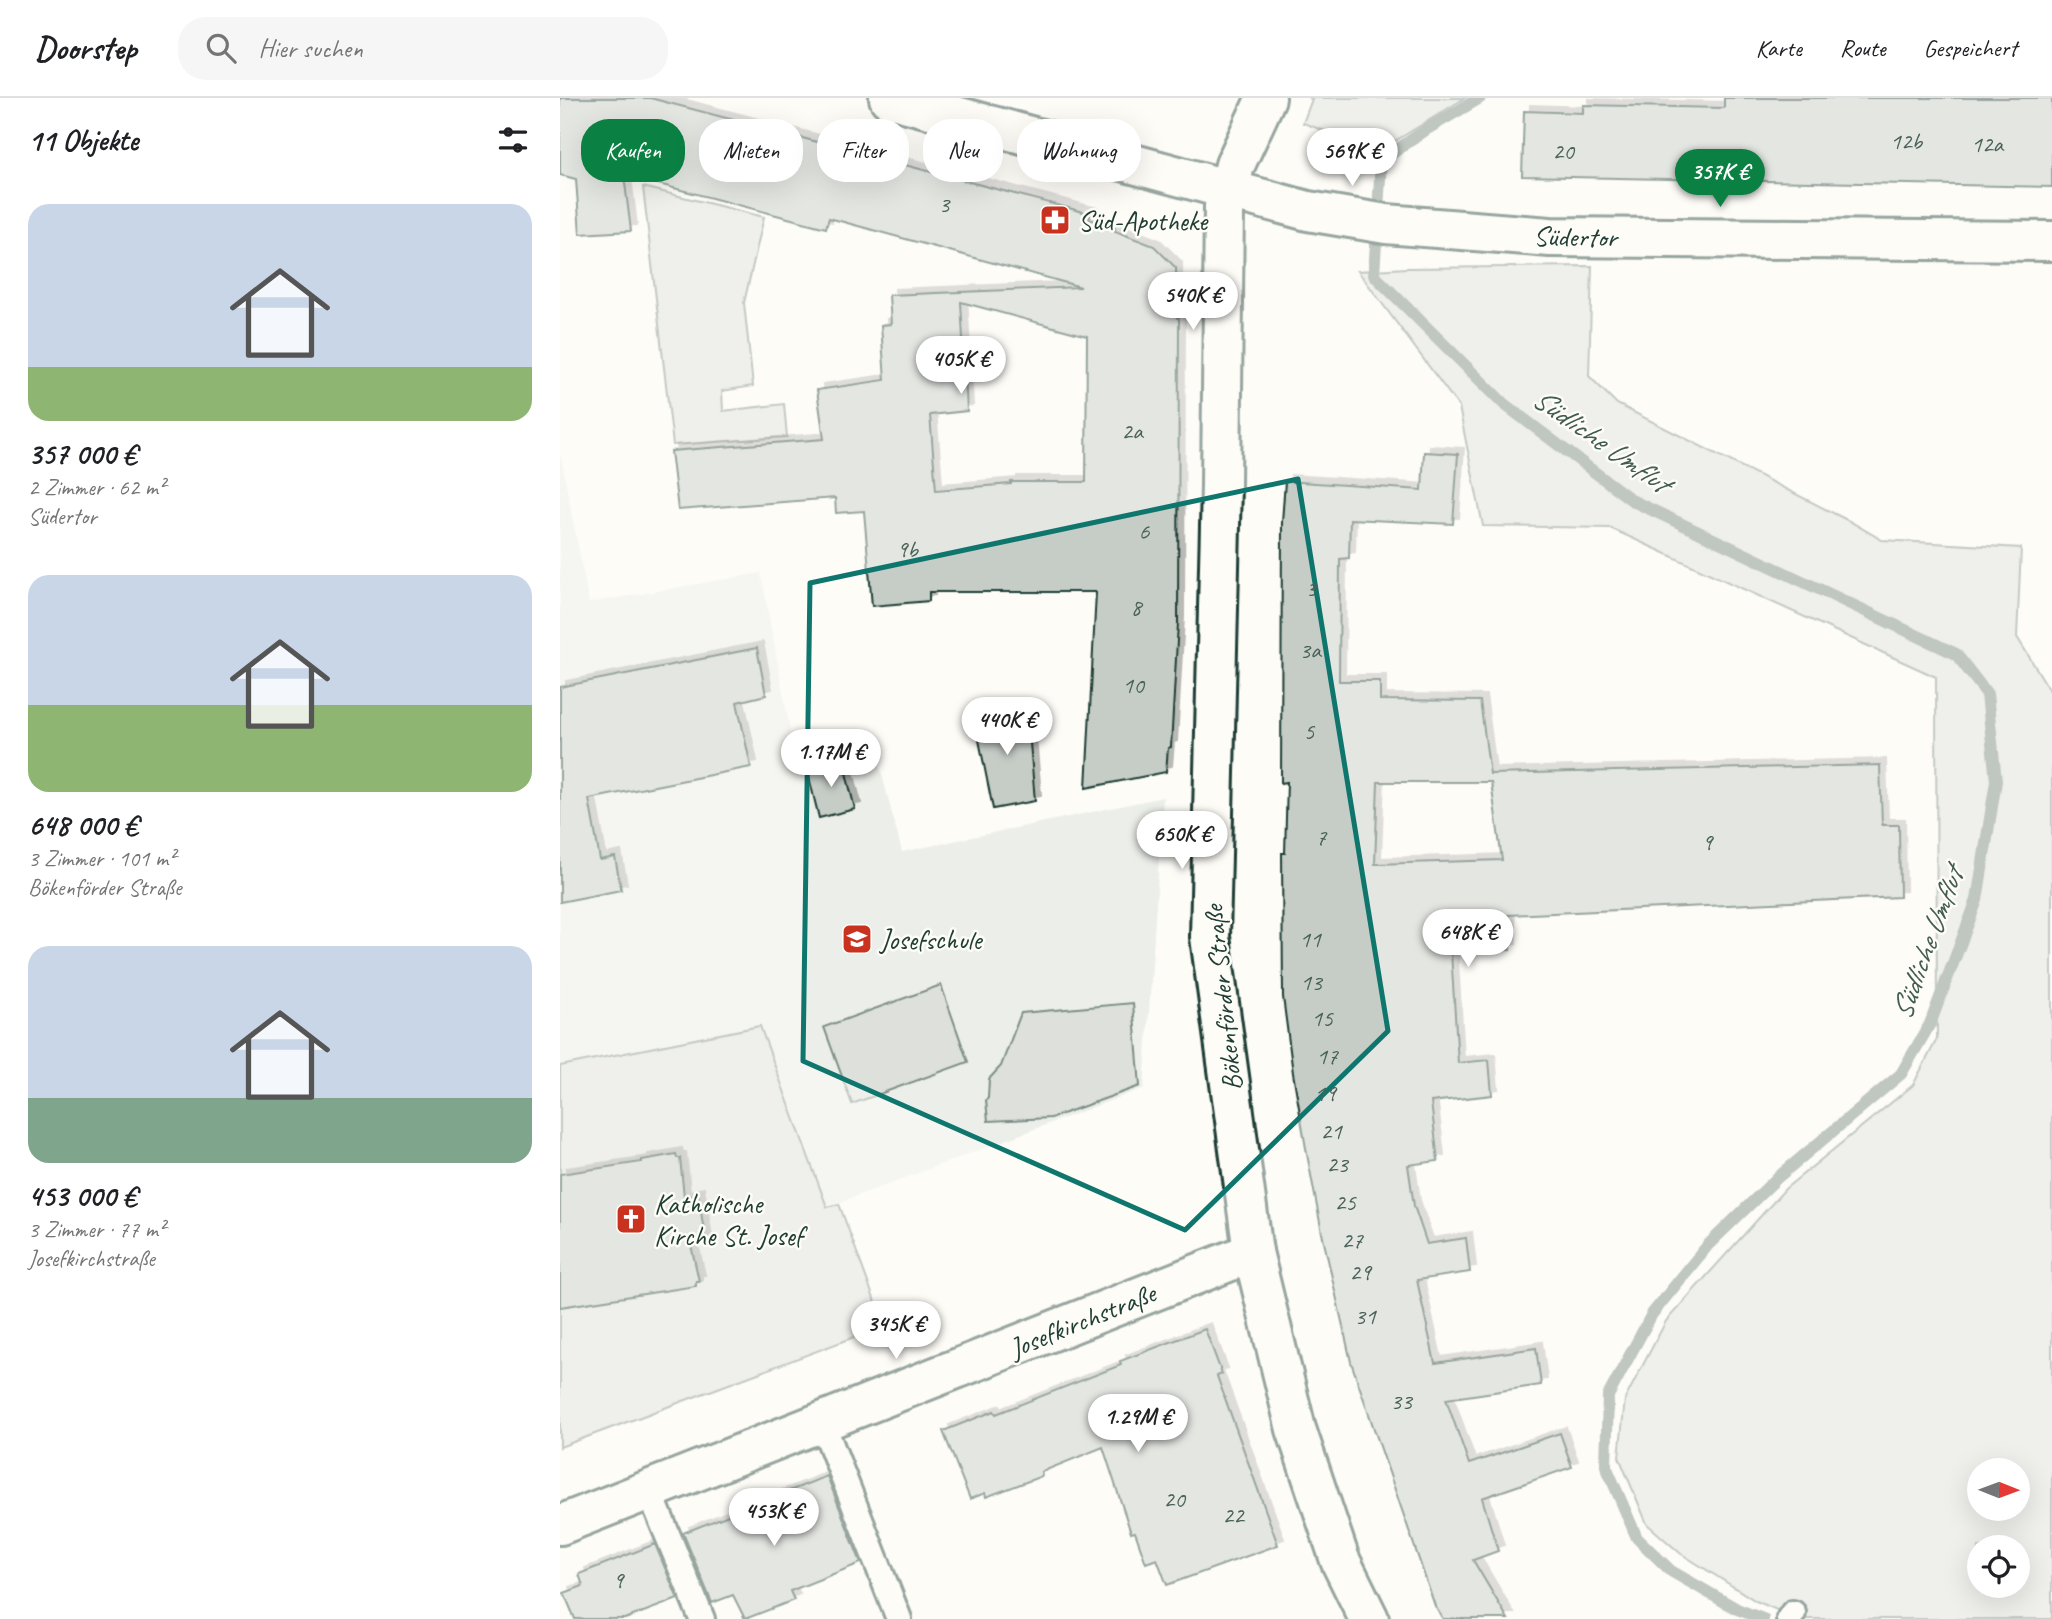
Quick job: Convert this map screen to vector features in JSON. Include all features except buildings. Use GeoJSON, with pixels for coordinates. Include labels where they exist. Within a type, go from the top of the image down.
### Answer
{"type":"FeatureCollection","features":[{"type":"Feature","properties":{"kind":"street","name":"Südertor"},"geometry":{"type":"LineString","coordinates":[[889,98],[1308,211],[1387,224],[1550,237],[2052,241]]}},
{"type":"Feature","properties":{"kind":"street","name":"Bökenförder Straße"},"geometry":{"type":"LineString","coordinates":[[1266,98],[1235,165],[1224,206],[1221,498],[1210,937],[1253,1252],[1296,1429],[1340,1559],[1369,1619]]}},
{"type":"Feature","properties":{"kind":"street","name":"Josefkirchstraße"},"geometry":{"type":"LineString","coordinates":[[560,1525],[1253,1252]]}},
{"type":"Feature","properties":{"kind":"lane"},"geometry":{"type":"LineString","coordinates":[[822,1422],[899,1619]]}},
{"type":"Feature","properties":{"kind":"lane"},"geometry":{"type":"LineString","coordinates":[[649,1490],[702,1619]]}},
{"type":"Feature","properties":{"kind":"highlighted area"},"geometry":{"type":"Polygon","coordinates":[[[1298,479],[1388,1031],[1185,1230],[803,1061],[810,583],[1298,479]]]}},
{"type":"Feature","properties":{"kind":"shaded area"},"geometry":{"type":"Polygon","coordinates":[[[1309,98],[1465,98],[1379,151],[1303,123],[1312,99],[1309,98]]]}},
{"type":"Feature","properties":{"kind":"shaded area"},"geometry":{"type":"Polygon","coordinates":[[[643,187],[764,217],[744,303],[753,386],[722,391],[723,411],[784,404],[787,437],[673,445],[643,187]]]}},
{"type":"Feature","properties":{"kind":"shaded area"},"geometry":{"type":"Polygon","coordinates":[[[1592,266],[1589,376],[1617,404],[1882,540],[2021,548],[2017,637],[2052,694],[2052,1619],[1798,1619],[1756,1601],[1680,1553],[1647,1524],[1619,1457],[1625,1399],[1666,1321],[1786,1188],[1913,1085],[1937,1039],[1936,677],[1610,528],[1483,526],[1459,407],[1358,271],[1592,266]]]}},
{"type":"Feature","properties":{"kind":"shaded area","name":"Josefschule"},"geometry":{"type":"Polygon","coordinates":[[[560,453],[589,603],[761,573],[793,746],[873,740],[902,852],[1163,797],[1144,1088],[827,1207],[760,1026],[560,1070],[560,453]]]}},
{"type":"Feature","properties":{"kind":"shaded area"},"geometry":{"type":"Polygon","coordinates":[[[941,985],[968,1062],[852,1104],[824,1027],[941,985]]]}},
{"type":"Feature","properties":{"kind":"shaded area"},"geometry":{"type":"Polygon","coordinates":[[[1133,1003],[1140,1086],[1051,1118],[988,1121],[986,1100],[989,1079],[1001,1066],[1021,1013],[1133,1003]]]}},
{"type":"Feature","properties":{"kind":"shaded area"},"geometry":{"type":"Polygon","coordinates":[[[760,1026],[827,1207],[839,1204],[884,1326],[560,1447],[560,1066],[760,1026]]]}},
{"type":"Feature","properties":{"kind":"waterway","name":"Südliche Umflut"},"geometry":{"type":"LineString","coordinates":[[1480,98],[1427,129],[1381,161],[1374,275],[1504,404],[1633,501],[1956,654],[1987,694],[1996,781],[1977,900],[1930,1024],[1901,1074],[1777,1178],[1708,1245],[1652,1314],[1608,1396],[1606,1466],[1637,1538],[1671,1571],[1737,1609],[1763,1619]]}},
{"type":"Feature","properties":{"kind":"place","name":"Süd-Apotheke"},"geometry":{"type":"Point","coordinates":[1055,220]}},
{"type":"Feature","properties":{"kind":"place","name":"Josefschule"},"geometry":{"type":"Point","coordinates":[857,939]}},
{"type":"Feature","properties":{"kind":"place","name":"Katholische Kirche St. Josef"},"geometry":{"type":"Point","coordinates":[631,1219]}}]}
